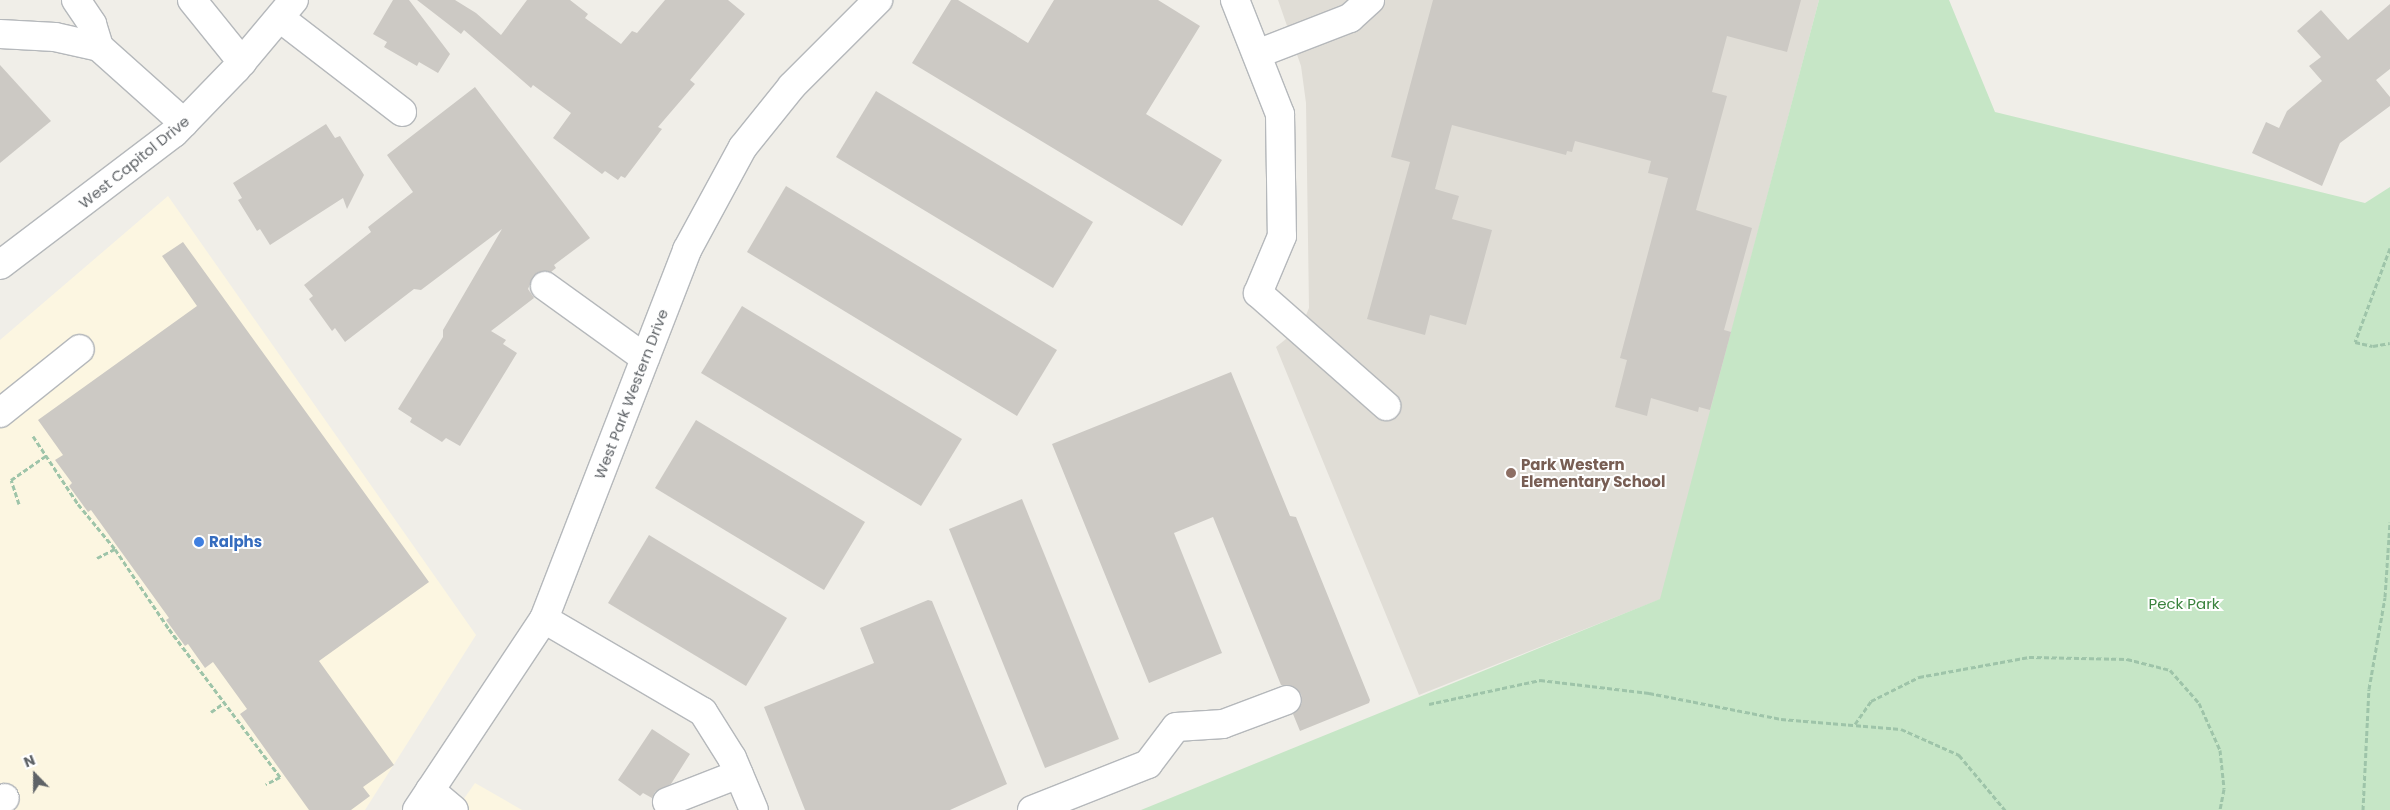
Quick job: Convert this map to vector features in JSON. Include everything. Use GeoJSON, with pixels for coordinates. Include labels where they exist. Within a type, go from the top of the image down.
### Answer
{"type":"FeatureCollection","features":[{"type":"Feature","properties":{"kind":"street"},"geometry":{"type":"LineString","coordinates":[[76,0],[92,24],[99,47]]}},
{"type":"Feature","properties":{"kind":"street"},"geometry":{"type":"LineString","coordinates":[[192,0],[242,62]]}},
{"type":"Feature","properties":{"kind":"street","name":"West Park Western Drive"},"geometry":{"type":"LineString","coordinates":[[424,800],[544,619],[687,250],[743,147],[792,86],[878,0]]}},
{"type":"Feature","properties":{"kind":"street"},"geometry":{"type":"LineString","coordinates":[[1235,0],[1280,114],[1282,236],[1258,293],[1386,406]]}},
{"type":"Feature","properties":{"kind":"street"},"geometry":{"type":"LineString","coordinates":[[1257,54],[1350,18],[1370,0]]}},
{"type":"Feature","properties":{"kind":"street"},"geometry":{"type":"LineString","coordinates":[[287,9],[402,112]]}},
{"type":"Feature","properties":{"kind":"street","name":"West Capitol Drive"},"geometry":{"type":"LineString","coordinates":[[0,265],[97,195],[184,123],[242,62],[287,9]]}},
{"type":"Feature","properties":{"kind":"street"},"geometry":{"type":"LineString","coordinates":[[0,34],[55,37],[99,47],[184,123]]}},
{"type":"Feature","properties":{"kind":"street"},"geometry":{"type":"LineString","coordinates":[[545,286],[645,358]]}},
{"type":"Feature","properties":{"kind":"street"},"geometry":{"type":"LineString","coordinates":[[0,413],[80,349]]}},
{"type":"Feature","properties":{"kind":"street"},"geometry":{"type":"LineString","coordinates":[[544,619],[703,712],[739,774],[754,810]]}},
{"type":"Feature","properties":{"kind":"street"},"geometry":{"type":"LineString","coordinates":[[1032,810],[1148,764],[1176,727],[1223,724],[1287,700]]}},
{"type":"Feature","properties":{"kind":"street"},"geometry":{"type":"LineString","coordinates":[[667,802],[739,774]]}},
{"type":"Feature","properties":{"kind":"street"},"geometry":{"type":"LineString","coordinates":[[424,800],[454,810]]}},
{"type":"Feature","properties":{"kind":"path"},"geometry":{"type":"LineString","coordinates":[[2390,248],[2355,342],[2373,346],[2390,343]]}},
{"type":"Feature","properties":{"kind":"path"},"geometry":{"type":"LineString","coordinates":[[33,436],[78,504],[115,549],[224,704],[280,777],[266,784]]}},
{"type":"Feature","properties":{"kind":"path"},"geometry":{"type":"LineString","coordinates":[[19,504],[11,480],[47,455]]}},
{"type":"Feature","properties":{"kind":"path"},"geometry":{"type":"LineString","coordinates":[[2364,810],[2369,689],[2385,597],[2390,522]]}},
{"type":"Feature","properties":{"kind":"path"},"geometry":{"type":"LineString","coordinates":[[98,558],[115,549]]}},
{"type":"Feature","properties":{"kind":"path"},"geometry":{"type":"LineString","coordinates":[[1855,724],[1871,701],[1919,677],[2029,657],[2127,658],[2170,670],[2199,703],[2220,750],[2224,789],[2220,810]]}},
{"type":"Feature","properties":{"kind":"path"},"geometry":{"type":"LineString","coordinates":[[1430,704],[1540,680],[1649,693],[1781,719],[1901,729],[1959,755],[2005,810]]}},
{"type":"Feature","properties":{"kind":"path"},"geometry":{"type":"LineString","coordinates":[[211,712],[224,704]]}},
{"type":"Feature","properties":{"kind":"shaded area","name":"Park Western Elementary School"},"geometry":{"type":"Polygon","coordinates":[[[1278,0],[1819,0],[1661,599],[1419,695],[1276,347],[1301,327],[1309,308],[1306,103],[1301,66],[1278,0]]]}},
{"type":"Feature","properties":{"kind":"shaded area"},"geometry":{"type":"Polygon","coordinates":[[[168,196],[476,635],[365,810],[0,810],[0,340],[168,196]]]}},
{"type":"Feature","properties":{"kind":"shaded area"},"geometry":{"type":"Polygon","coordinates":[[[475,783],[522,810],[456,810],[475,783]]]}},
{"type":"Feature","properties":{"kind":"green space","name":"Peck Park"},"geometry":{"type":"Polygon","coordinates":[[[1819,0],[1949,0],[1995,112],[2365,203],[2390,187],[2390,810],[1141,810],[1660,599],[1819,0]]]}},
{"type":"Feature","properties":{"kind":"building"},"geometry":{"type":"Polygon","coordinates":[[[393,0],[409,0],[450,54],[438,73],[419,62],[417,66],[384,47],[387,42],[373,34],[393,0]]]}},
{"type":"Feature","properties":{"kind":"building"},"geometry":{"type":"Polygon","coordinates":[[[417,0],[455,0],[476,13],[501,35],[527,0],[570,0],[588,14],[585,18],[621,44],[632,31],[637,33],[665,0],[728,0],[745,14],[690,80],[695,84],[658,127],[662,129],[625,178],[621,176],[618,180],[605,171],[602,174],[553,138],[571,113],[533,85],[531,88],[464,30],[461,34],[417,0]]]}},
{"type":"Feature","properties":{"kind":"building"},"geometry":{"type":"Polygon","coordinates":[[[951,0],[958,0],[1028,43],[1054,0],[1158,0],[1200,26],[1146,114],[1222,160],[1182,226],[912,63],[951,0]]]}},
{"type":"Feature","properties":{"kind":"building"},"geometry":{"type":"Polygon","coordinates":[[[1433,0],[1801,0],[1787,52],[1727,36],[1712,92],[1727,96],[1696,210],[1752,228],[1724,330],[1731,332],[1710,410],[1699,407],[1698,412],[1651,398],[1647,416],[1615,407],[1627,360],[1620,358],[1668,178],[1648,173],[1651,161],[1575,141],[1572,152],[1567,151],[1566,155],[1452,125],[1435,189],[1459,196],[1452,219],[1492,230],[1466,325],[1430,315],[1425,335],[1367,319],[1410,162],[1391,157],[1433,0]]]}},
{"type":"Feature","properties":{"kind":"building"},"geometry":{"type":"Polygon","coordinates":[[[2390,4],[2390,69],[2376,80],[2390,97],[2390,106],[2340,143],[2322,186],[2252,153],[2266,122],[2279,128],[2287,111],[2322,81],[2309,66],[2321,57],[2297,31],[2321,10],[2348,40],[2390,4]]]}},
{"type":"Feature","properties":{"kind":"building"},"geometry":{"type":"Polygon","coordinates":[[[0,65],[51,121],[0,163],[0,65]]]}},
{"type":"Feature","properties":{"kind":"building"},"geometry":{"type":"Polygon","coordinates":[[[475,87],[590,238],[554,265],[556,268],[551,272],[539,272],[533,277],[528,289],[534,298],[491,331],[506,340],[503,344],[517,353],[460,446],[446,438],[442,442],[410,422],[412,418],[398,409],[443,337],[443,330],[502,229],[421,290],[414,289],[345,342],[335,328],[332,331],[309,299],[313,296],[304,285],[371,232],[368,227],[413,192],[387,155],[475,87]]]}},
{"type":"Feature","properties":{"kind":"building"},"geometry":{"type":"Polygon","coordinates":[[[876,91],[1093,222],[1053,288],[836,157],[876,91]]]}},
{"type":"Feature","properties":{"kind":"building"},"geometry":{"type":"Polygon","coordinates":[[[326,124],[335,138],[340,136],[364,175],[347,209],[343,198],[270,245],[260,229],[257,231],[238,200],[242,198],[233,183],[326,124]]]}},
{"type":"Feature","properties":{"kind":"building"},"geometry":{"type":"Polygon","coordinates":[[[786,186],[1057,350],[1017,416],[747,252],[786,186]]]}},
{"type":"Feature","properties":{"kind":"building"},"geometry":{"type":"Polygon","coordinates":[[[183,242],[429,582],[319,661],[394,765],[363,787],[370,796],[351,810],[309,810],[240,714],[247,709],[213,662],[205,668],[188,644],[185,646],[166,620],[169,618],[91,510],[88,512],[69,486],[72,483],[55,460],[63,455],[38,420],[197,306],[162,256],[183,242]]]}},
{"type":"Feature","properties":{"kind":"building"},"geometry":{"type":"Polygon","coordinates":[[[742,306],[962,439],[921,506],[701,373],[742,306]]]}},
{"type":"Feature","properties":{"kind":"building"},"geometry":{"type":"Polygon","coordinates":[[[1231,372],[1290,516],[1296,517],[1370,700],[1369,703],[1300,731],[1293,714],[1302,703],[1301,694],[1290,685],[1281,685],[1213,517],[1174,533],[1222,653],[1149,683],[1052,444],[1231,372]]]}},
{"type":"Feature","properties":{"kind":"building"},"geometry":{"type":"Polygon","coordinates":[[[696,420],[865,522],[824,590],[655,488],[696,420]]]}},
{"type":"Feature","properties":{"kind":"building"},"geometry":{"type":"Polygon","coordinates":[[[1022,499],[1119,739],[1045,768],[949,529],[1022,499]]]}},
{"type":"Feature","properties":{"kind":"building"},"geometry":{"type":"Polygon","coordinates":[[[649,535],[787,618],[746,686],[608,603],[649,535]]]}},
{"type":"Feature","properties":{"kind":"building"},"geometry":{"type":"Polygon","coordinates":[[[928,600],[932,601],[1007,784],[950,810],[805,810],[764,707],[874,663],[860,628],[928,600]]]}},
{"type":"Feature","properties":{"kind":"building"},"geometry":{"type":"Polygon","coordinates":[[[652,729],[690,754],[671,784],[655,792],[652,798],[643,793],[640,796],[618,780],[652,729]]]}},
{"type":"Feature","properties":{"kind":"place","name":"Park Western Elementary School"},"geometry":{"type":"Point","coordinates":[1511,473]}},
{"type":"Feature","properties":{"kind":"place","name":"Ralphs"},"geometry":{"type":"Point","coordinates":[199,542]}}]}
